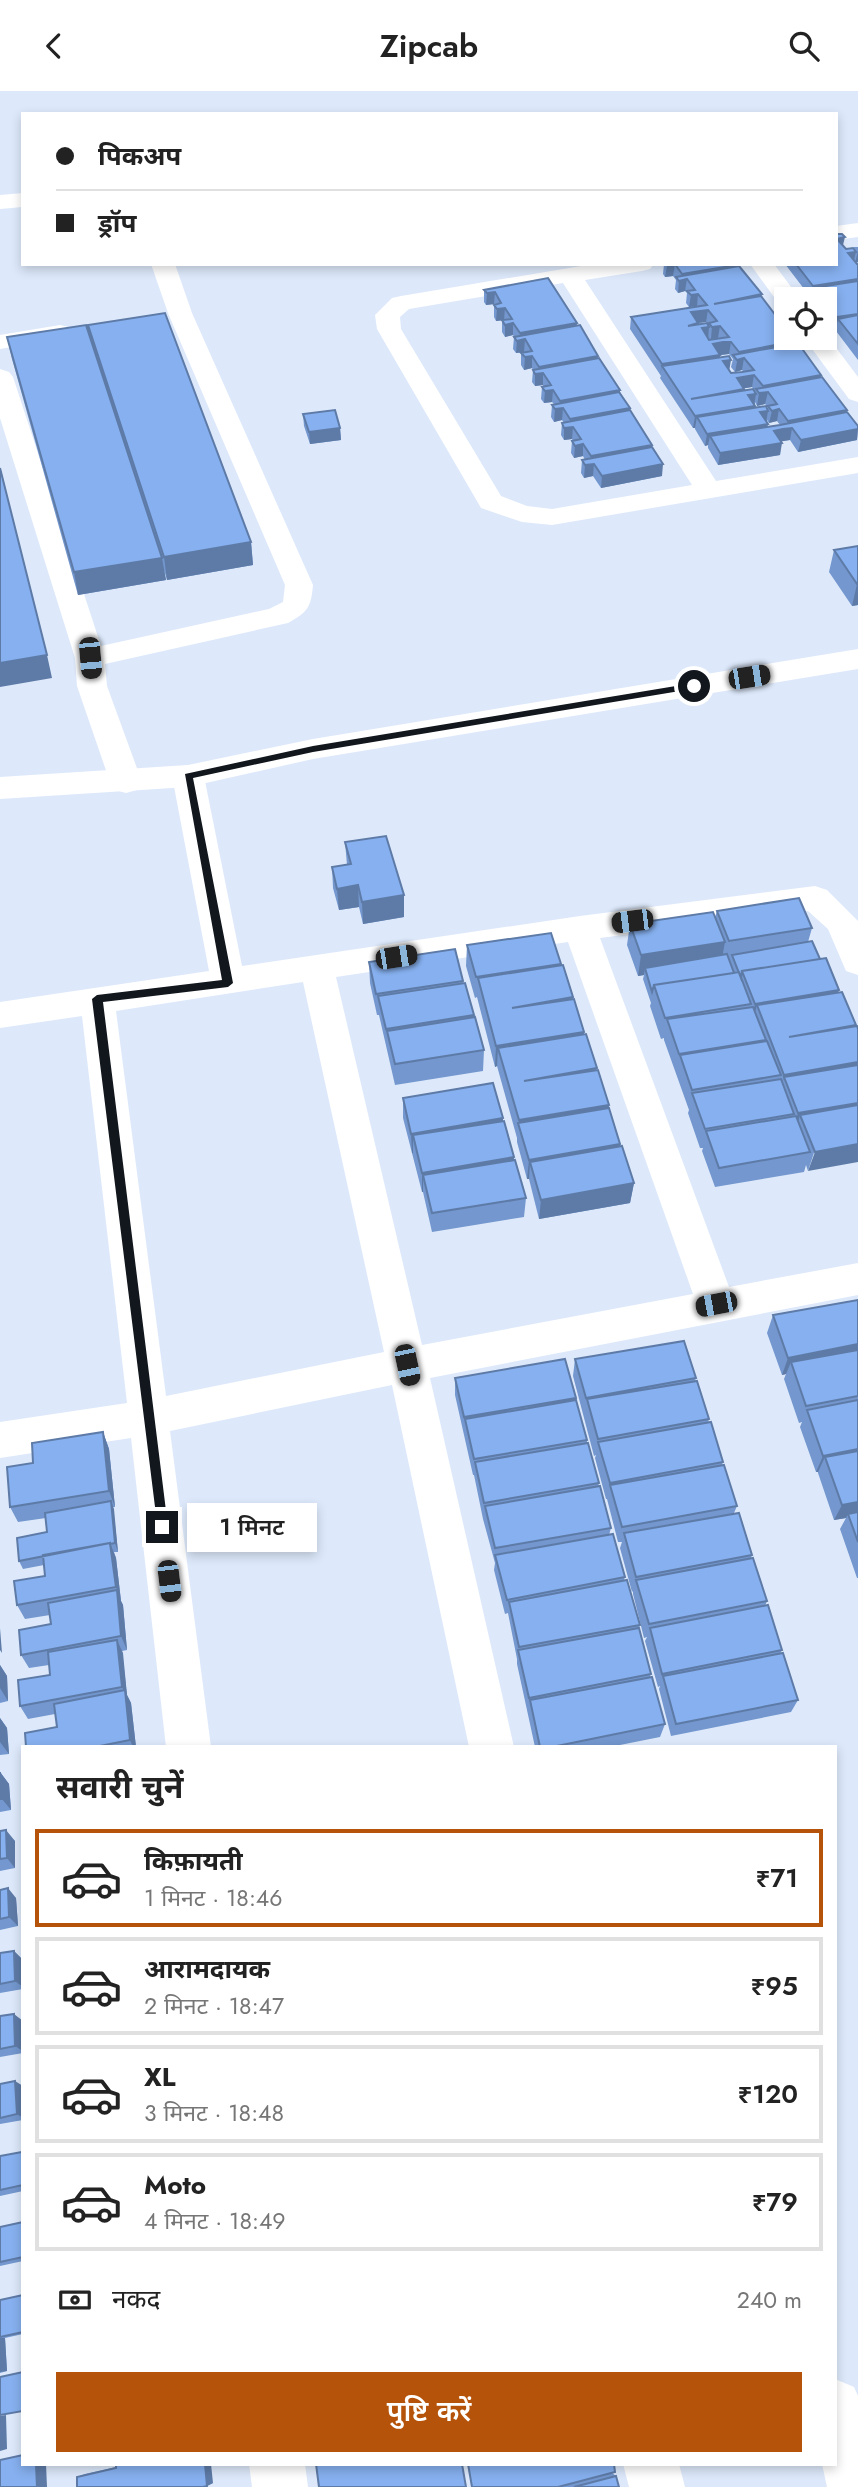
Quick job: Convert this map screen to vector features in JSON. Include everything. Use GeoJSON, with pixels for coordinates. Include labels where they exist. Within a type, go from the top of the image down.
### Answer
{"type":"FeatureCollection","features":[{"type":"Feature","properties":{"kind":"street"},"geometry":{"type":"LineString","coordinates":[[0,202],[21,200]]}},
{"type":"Feature","properties":{"kind":"street"},"geometry":{"type":"LineString","coordinates":[[838,233],[858,230]]}},
{"type":"Feature","properties":{"kind":"street"},"geometry":{"type":"LineString","coordinates":[[90,658],[278,616],[297,606],[299,585],[167,315],[163,266]]}},
{"type":"Feature","properties":{"kind":"street"},"geometry":{"type":"LineString","coordinates":[[629,266],[401,303],[387,315],[389,329],[491,502],[522,514],[552,516],[710,492],[858,465]]}},
{"type":"Feature","properties":{"kind":"street"},"geometry":{"type":"LineString","coordinates":[[763,266],[779,287]]}},
{"type":"Feature","properties":{"kind":"street"},"geometry":{"type":"LineString","coordinates":[[570,275],[710,492]]}},
{"type":"Feature","properties":{"kind":"street"},"geometry":{"type":"LineString","coordinates":[[0,342],[90,327]]}},
{"type":"Feature","properties":{"kind":"street"},"geometry":{"type":"LineString","coordinates":[[825,350],[858,394]]}},
{"type":"Feature","properties":{"kind":"street"},"geometry":{"type":"LineString","coordinates":[[0,377],[90,658],[92,686],[126,782]]}},
{"type":"Feature","properties":{"kind":"street"},"geometry":{"type":"LineString","coordinates":[[0,788],[188,776],[313,749],[858,659]]}},
{"type":"Feature","properties":{"kind":"street"},"geometry":{"type":"LineString","coordinates":[[188,776],[228,983]]}},
{"type":"Feature","properties":{"kind":"street"},"geometry":{"type":"LineString","coordinates":[[0,1015],[97,999],[228,983],[580,928],[815,898],[842,922],[858,962]]}},
{"type":"Feature","properties":{"kind":"street"},"geometry":{"type":"LineString","coordinates":[[580,928],[716,1304]]}},
{"type":"Feature","properties":{"kind":"street"},"geometry":{"type":"LineString","coordinates":[[317,969],[492,1745]]}},
{"type":"Feature","properties":{"kind":"street"},"geometry":{"type":"LineString","coordinates":[[97,999],[189,1745]]}},
{"type":"Feature","properties":{"kind":"street"},"geometry":{"type":"LineString","coordinates":[[0,1440],[149,1417],[716,1304],[858,1279]]}},
{"type":"Feature","properties":{"kind":"street"},"geometry":{"type":"LineString","coordinates":[[837,2414],[855,2487]]}},
{"type":"Feature","properties":{"kind":"street"},"geometry":{"type":"LineString","coordinates":[[277,2466],[280,2487]]}},
{"type":"Feature","properties":{"kind":"street"},"geometry":{"type":"LineString","coordinates":[[652,2466],[657,2487]]}},
{"type":"Feature","properties":{"kind":"building"},"geometry":{"type":"Polygon","coordinates":[[[838,240],[846,249],[853,248],[856,252],[848,253],[858,264],[858,279],[813,286],[798,266],[838,266],[838,240]]]}},
{"type":"Feature","properties":{"kind":"building"},"geometry":{"type":"Polygon","coordinates":[[[676,266],[731,266],[682,274],[676,266]]]}},
{"type":"Feature","properties":{"kind":"building"},"geometry":{"type":"Polygon","coordinates":[[[739,266],[762,294],[714,304],[761,296],[774,313],[774,345],[739,352],[731,342],[723,342],[713,344],[720,355],[662,364],[631,317],[707,305],[698,294],[691,295],[687,291],[695,290],[687,279],[679,281],[676,277],[739,266]],[[708,310],[691,312],[698,323],[688,326],[707,323],[709,327],[702,328],[709,340],[729,337],[720,326],[712,327],[709,323],[717,321],[708,310]]]}},
{"type":"Feature","properties":{"kind":"building"},"geometry":{"type":"Polygon","coordinates":[[[548,278],[577,323],[520,333],[513,323],[505,325],[502,320],[512,319],[505,308],[497,309],[494,305],[501,303],[495,292],[487,293],[484,290],[548,278]]]}},
{"type":"Feature","properties":{"kind":"building"},"geometry":{"type":"Polygon","coordinates":[[[858,281],[858,314],[837,317],[837,287],[819,287],[858,281]]]}},
{"type":"Feature","properties":{"kind":"building"},"geometry":{"type":"Polygon","coordinates":[[[165,313],[251,542],[164,557],[88,325],[165,313]]]}},
{"type":"Feature","properties":{"kind":"building"},"geometry":{"type":"Polygon","coordinates":[[[858,315],[858,344],[838,319],[858,315]]]}},
{"type":"Feature","properties":{"kind":"building"},"geometry":{"type":"Polygon","coordinates":[[[86,325],[162,558],[74,572],[7,337],[86,325]]]}},
{"type":"Feature","properties":{"kind":"building"},"geometry":{"type":"Polygon","coordinates":[[[580,325],[598,356],[539,367],[532,356],[525,357],[521,353],[532,351],[525,339],[517,341],[514,337],[580,325]]]}},
{"type":"Feature","properties":{"kind":"building"},"geometry":{"type":"Polygon","coordinates":[[[774,347],[774,350],[803,350],[821,375],[763,386],[754,375],[737,378],[744,389],[691,399],[753,389],[756,394],[748,395],[755,406],[695,416],[662,366],[729,356],[731,360],[723,361],[731,373],[754,370],[744,358],[737,360],[733,355],[774,347]]]}},
{"type":"Feature","properties":{"kind":"building"},"geometry":{"type":"Polygon","coordinates":[[[599,358],[620,390],[560,401],[553,390],[545,391],[542,387],[551,385],[543,373],[535,374],[533,370],[599,358]]]}},
{"type":"Feature","properties":{"kind":"building"},"geometry":{"type":"Polygon","coordinates":[[[822,377],[847,410],[788,421],[779,409],[772,411],[768,406],[777,404],[768,392],[759,393],[756,389],[822,377]]]}},
{"type":"Feature","properties":{"kind":"building"},"geometry":{"type":"Polygon","coordinates":[[[619,392],[630,408],[570,419],[563,408],[555,409],[552,405],[619,392]]]}},
{"type":"Feature","properties":{"kind":"building"},"geometry":{"type":"Polygon","coordinates":[[[766,406],[768,411],[760,412],[768,424],[707,434],[697,417],[766,406]]]}},
{"type":"Feature","properties":{"kind":"building"},"geometry":{"type":"Polygon","coordinates":[[[335,410],[340,428],[309,432],[303,414],[335,410]]]}},
{"type":"Feature","properties":{"kind":"building"},"geometry":{"type":"Polygon","coordinates":[[[630,410],[652,445],[591,456],[583,444],[575,446],[572,441],[581,439],[573,427],[564,428],[562,423],[630,410]]]}},
{"type":"Feature","properties":{"kind":"building"},"geometry":{"type":"Polygon","coordinates":[[[847,412],[858,429],[801,440],[792,428],[783,429],[774,431],[782,443],[720,453],[710,436],[780,425],[847,412]]]}},
{"type":"Feature","properties":{"kind":"building"},"geometry":{"type":"Polygon","coordinates":[[[652,447],[663,464],[602,476],[594,464],[585,465],[582,460],[652,447]]]}},
{"type":"Feature","properties":{"kind":"building"},"geometry":{"type":"Polygon","coordinates":[[[0,468],[47,655],[0,663],[0,468]]]}},
{"type":"Feature","properties":{"kind":"building"},"geometry":{"type":"Polygon","coordinates":[[[858,546],[858,584],[857,584],[834,550],[858,546]]]}},
{"type":"Feature","properties":{"kind":"building"},"geometry":{"type":"Polygon","coordinates":[[[386,836],[404,895],[362,902],[358,885],[337,889],[332,867],[351,864],[345,842],[386,836]]]}},
{"type":"Feature","properties":{"kind":"building"},"geometry":{"type":"Polygon","coordinates":[[[799,898],[812,928],[729,941],[717,911],[799,898]]]}},
{"type":"Feature","properties":{"kind":"building"},"geometry":{"type":"Polygon","coordinates":[[[713,912],[725,942],[641,955],[630,924],[713,912]]]}},
{"type":"Feature","properties":{"kind":"building"},"geometry":{"type":"Polygon","coordinates":[[[551,933],[561,964],[476,977],[467,945],[551,933]]]}},
{"type":"Feature","properties":{"kind":"building"},"geometry":{"type":"Polygon","coordinates":[[[812,941],[820,959],[742,971],[741,978],[732,955],[812,941]]]}},
{"type":"Feature","properties":{"kind":"building"},"geometry":{"type":"Polygon","coordinates":[[[455,949],[463,981],[376,994],[369,962],[455,949]]]}},
{"type":"Feature","properties":{"kind":"building"},"geometry":{"type":"Polygon","coordinates":[[[727,954],[734,973],[654,985],[652,992],[645,968],[727,954]]]}},
{"type":"Feature","properties":{"kind":"building"},"geometry":{"type":"Polygon","coordinates":[[[826,958],[839,990],[755,1004],[742,971],[826,958]]]}},
{"type":"Feature","properties":{"kind":"building"},"geometry":{"type":"Polygon","coordinates":[[[563,965],[573,997],[512,1008],[574,999],[584,1032],[496,1046],[478,978],[563,965]]]}},
{"type":"Feature","properties":{"kind":"building"},"geometry":{"type":"Polygon","coordinates":[[[739,972],[751,1004],[665,1018],[654,985],[739,972]]]}},
{"type":"Feature","properties":{"kind":"building"},"geometry":{"type":"Polygon","coordinates":[[[465,983],[474,1015],[386,1029],[378,996],[465,983]]]}},
{"type":"Feature","properties":{"kind":"building"},"geometry":{"type":"Polygon","coordinates":[[[842,992],[856,1025],[789,1037],[857,1026],[858,1062],[784,1075],[757,1005],[842,992]]]}},
{"type":"Feature","properties":{"kind":"building"},"geometry":{"type":"Polygon","coordinates":[[[753,1007],[766,1040],[679,1054],[667,1019],[753,1007]]]}},
{"type":"Feature","properties":{"kind":"building"},"geometry":{"type":"Polygon","coordinates":[[[475,1017],[484,1050],[395,1064],[387,1031],[475,1017]]]}},
{"type":"Feature","properties":{"kind":"building"},"geometry":{"type":"Polygon","coordinates":[[[586,1034],[597,1068],[524,1081],[598,1070],[609,1105],[519,1120],[498,1048],[586,1034]]]}},
{"type":"Feature","properties":{"kind":"building"},"geometry":{"type":"Polygon","coordinates":[[[767,1041],[781,1075],[692,1090],[680,1055],[767,1041]]]}},
{"type":"Feature","properties":{"kind":"building"},"geometry":{"type":"Polygon","coordinates":[[[858,1065],[858,1103],[798,1113],[784,1077],[858,1065]]]}},
{"type":"Feature","properties":{"kind":"building"},"geometry":{"type":"Polygon","coordinates":[[[781,1079],[794,1114],[705,1129],[692,1093],[781,1079]]]}},
{"type":"Feature","properties":{"kind":"building"},"geometry":{"type":"Polygon","coordinates":[[[493,1083],[503,1118],[411,1134],[403,1098],[493,1083]]]}},
{"type":"Feature","properties":{"kind":"building"},"geometry":{"type":"Polygon","coordinates":[[[858,1105],[858,1144],[815,1152],[800,1115],[858,1105]]]}},
{"type":"Feature","properties":{"kind":"building"},"geometry":{"type":"Polygon","coordinates":[[[609,1108],[620,1144],[529,1160],[518,1123],[609,1108]]]}},
{"type":"Feature","properties":{"kind":"building"},"geometry":{"type":"Polygon","coordinates":[[[796,1116],[810,1152],[719,1168],[706,1131],[796,1116]]]}},
{"type":"Feature","properties":{"kind":"building"},"geometry":{"type":"Polygon","coordinates":[[[504,1121],[514,1157],[422,1173],[413,1135],[504,1121]]]}},
{"type":"Feature","properties":{"kind":"building"},"geometry":{"type":"Polygon","coordinates":[[[622,1146],[634,1183],[541,1200],[530,1162],[622,1146]]]}},
{"type":"Feature","properties":{"kind":"building"},"geometry":{"type":"Polygon","coordinates":[[[515,1160],[526,1198],[432,1213],[423,1175],[515,1160]]]}},
{"type":"Feature","properties":{"kind":"building"},"geometry":{"type":"Polygon","coordinates":[[[858,1300],[858,1344],[788,1358],[773,1315],[858,1300]]]}},
{"type":"Feature","properties":{"kind":"building"},"geometry":{"type":"Polygon","coordinates":[[[684,1341],[696,1378],[586,1398],[575,1359],[684,1341]]]}},
{"type":"Feature","properties":{"kind":"building"},"geometry":{"type":"Polygon","coordinates":[[[858,1350],[858,1396],[806,1406],[791,1362],[858,1350]]]}},
{"type":"Feature","properties":{"kind":"building"},"geometry":{"type":"Polygon","coordinates":[[[565,1359],[576,1398],[464,1417],[455,1378],[565,1359]]]}},
{"type":"Feature","properties":{"kind":"building"},"geometry":{"type":"Polygon","coordinates":[[[697,1381],[709,1419],[598,1439],[587,1399],[697,1381]]]}},
{"type":"Feature","properties":{"kind":"building"},"geometry":{"type":"Polygon","coordinates":[[[576,1400],[587,1440],[474,1459],[465,1419],[576,1400]]]}},
{"type":"Feature","properties":{"kind":"building"},"geometry":{"type":"Polygon","coordinates":[[[858,1400],[858,1449],[823,1456],[807,1410],[858,1400]]]}},
{"type":"Feature","properties":{"kind":"building"},"geometry":{"type":"Polygon","coordinates":[[[711,1422],[723,1462],[610,1483],[598,1442],[711,1422]]]}},
{"type":"Feature","properties":{"kind":"building"},"geometry":{"type":"Polygon","coordinates":[[[103,1432],[109,1491],[10,1507],[7,1467],[33,1463],[32,1443],[103,1432]]]}},
{"type":"Feature","properties":{"kind":"building"},"geometry":{"type":"Polygon","coordinates":[[[588,1443],[599,1483],[484,1503],[475,1462],[588,1443]]]}},
{"type":"Feature","properties":{"kind":"building"},"geometry":{"type":"Polygon","coordinates":[[[858,1451],[858,1502],[842,1505],[825,1457],[858,1451]]]}},
{"type":"Feature","properties":{"kind":"building"},"geometry":{"type":"Polygon","coordinates":[[[724,1465],[737,1506],[622,1527],[610,1485],[724,1465]]]}},
{"type":"Feature","properties":{"kind":"building"},"geometry":{"type":"Polygon","coordinates":[[[600,1486],[611,1528],[495,1548],[485,1506],[600,1486]]]}},
{"type":"Feature","properties":{"kind":"building"},"geometry":{"type":"Polygon","coordinates":[[[111,1501],[115,1543],[19,1561],[17,1538],[47,1532],[45,1513],[111,1501]]]}},
{"type":"Feature","properties":{"kind":"building"},"geometry":{"type":"Polygon","coordinates":[[[858,1512],[858,1542],[848,1514],[858,1512]]]}},
{"type":"Feature","properties":{"kind":"building"},"geometry":{"type":"Polygon","coordinates":[[[739,1513],[752,1555],[636,1577],[624,1533],[739,1513]]]}},
{"type":"Feature","properties":{"kind":"building"},"geometry":{"type":"Polygon","coordinates":[[[613,1534],[625,1577],[507,1600],[495,1555],[613,1534]]]}},
{"type":"Feature","properties":{"kind":"building"},"geometry":{"type":"Polygon","coordinates":[[[110,1543],[116,1587],[17,1605],[14,1581],[45,1576],[43,1555],[110,1543]]]}},
{"type":"Feature","properties":{"kind":"building"},"geometry":{"type":"Polygon","coordinates":[[[753,1558],[767,1601],[649,1624],[636,1580],[753,1558]]]}},
{"type":"Feature","properties":{"kind":"building"},"geometry":{"type":"Polygon","coordinates":[[[627,1580],[640,1625],[519,1647],[509,1602],[627,1580]]]}},
{"type":"Feature","properties":{"kind":"building"},"geometry":{"type":"Polygon","coordinates":[[[117,1590],[121,1636],[21,1655],[19,1630],[51,1624],[48,1603],[117,1590]]]}},
{"type":"Feature","properties":{"kind":"building"},"geometry":{"type":"Polygon","coordinates":[[[768,1605],[782,1650],[662,1674],[650,1628],[768,1605]]]}},
{"type":"Feature","properties":{"kind":"building"},"geometry":{"type":"Polygon","coordinates":[[[639,1628],[651,1674],[529,1698],[518,1650],[639,1628]]]}},
{"type":"Feature","properties":{"kind":"building"},"geometry":{"type":"Polygon","coordinates":[[[117,1640],[122,1687],[20,1706],[18,1680],[50,1675],[48,1652],[117,1640]]]}},
{"type":"Feature","properties":{"kind":"building"},"geometry":{"type":"Polygon","coordinates":[[[783,1653],[798,1700],[676,1724],[663,1676],[783,1653]]]}},
{"type":"Feature","properties":{"kind":"building"},"geometry":{"type":"Polygon","coordinates":[[[652,1677],[665,1724],[562,1745],[540,1745],[530,1700],[652,1677]]]}},
{"type":"Feature","properties":{"kind":"building"},"geometry":{"type":"Polygon","coordinates":[[[125,1690],[130,1740],[105,1745],[26,1745],[25,1733],[57,1727],[54,1704],[125,1690]]]}},
{"type":"Feature","properties":{"kind":"building"},"geometry":{"type":"Polygon","coordinates":[[[6,1830],[7,1858],[0,1859],[0,1831],[6,1830]]]}},
{"type":"Feature","properties":{"kind":"building"},"geometry":{"type":"Polygon","coordinates":[[[8,1888],[9,1917],[0,1919],[0,1890],[8,1888]]]}},
{"type":"Feature","properties":{"kind":"building"},"geometry":{"type":"Polygon","coordinates":[[[14,1951],[15,1981],[0,1984],[0,1953],[14,1951]]]}},
{"type":"Feature","properties":{"kind":"building"},"geometry":{"type":"Polygon","coordinates":[[[14,2014],[15,2046],[0,2049],[0,2016],[14,2014]]]}},
{"type":"Feature","properties":{"kind":"building"},"geometry":{"type":"Polygon","coordinates":[[[15,2081],[17,2114],[0,2118],[0,2084],[15,2081]]]}},
{"type":"Feature","properties":{"kind":"building"},"geometry":{"type":"Polygon","coordinates":[[[21,2152],[21,2185],[0,2190],[0,2156],[21,2152]]]}},
{"type":"Feature","properties":{"kind":"building"},"geometry":{"type":"Polygon","coordinates":[[[21,2222],[21,2257],[0,2262],[0,2227],[21,2222]]]}},
{"type":"Feature","properties":{"kind":"building"},"geometry":{"type":"Polygon","coordinates":[[[21,2295],[21,2332],[0,2337],[0,2300],[21,2295]]]}},
{"type":"Feature","properties":{"kind":"building"},"geometry":{"type":"Polygon","coordinates":[[[21,2372],[21,2411],[0,2415],[0,2377],[21,2372]]]}},
{"type":"Feature","properties":{"kind":"building"},"geometry":{"type":"Polygon","coordinates":[[[21,2455],[21,2466],[36,2466],[37,2487],[0,2487],[0,2460],[21,2455]]]}},
{"type":"Feature","properties":{"kind":"building"},"geometry":{"type":"Polygon","coordinates":[[[205,2466],[207,2486],[77,2487],[77,2477],[116,2468],[205,2466]]]}},
{"type":"Feature","properties":{"kind":"building"},"geometry":{"type":"Polygon","coordinates":[[[316,2466],[462,2466],[466,2487],[319,2487],[316,2466]]]}},
{"type":"Feature","properties":{"kind":"building"},"geometry":{"type":"Polygon","coordinates":[[[468,2466],[614,2466],[615,2472],[558,2487],[472,2487],[468,2466]]]}},
{"type":"Feature","properties":{"kind":"building"},"geometry":{"type":"Polygon","coordinates":[[[616,2476],[619,2487],[574,2487],[616,2476]]]}},
{"type":"Feature","properties":{"kind":"route"},"geometry":{"type":"LineString","coordinates":[[162,1527],[97,999],[228,983],[188,776],[313,749],[694,686]]}}]}
